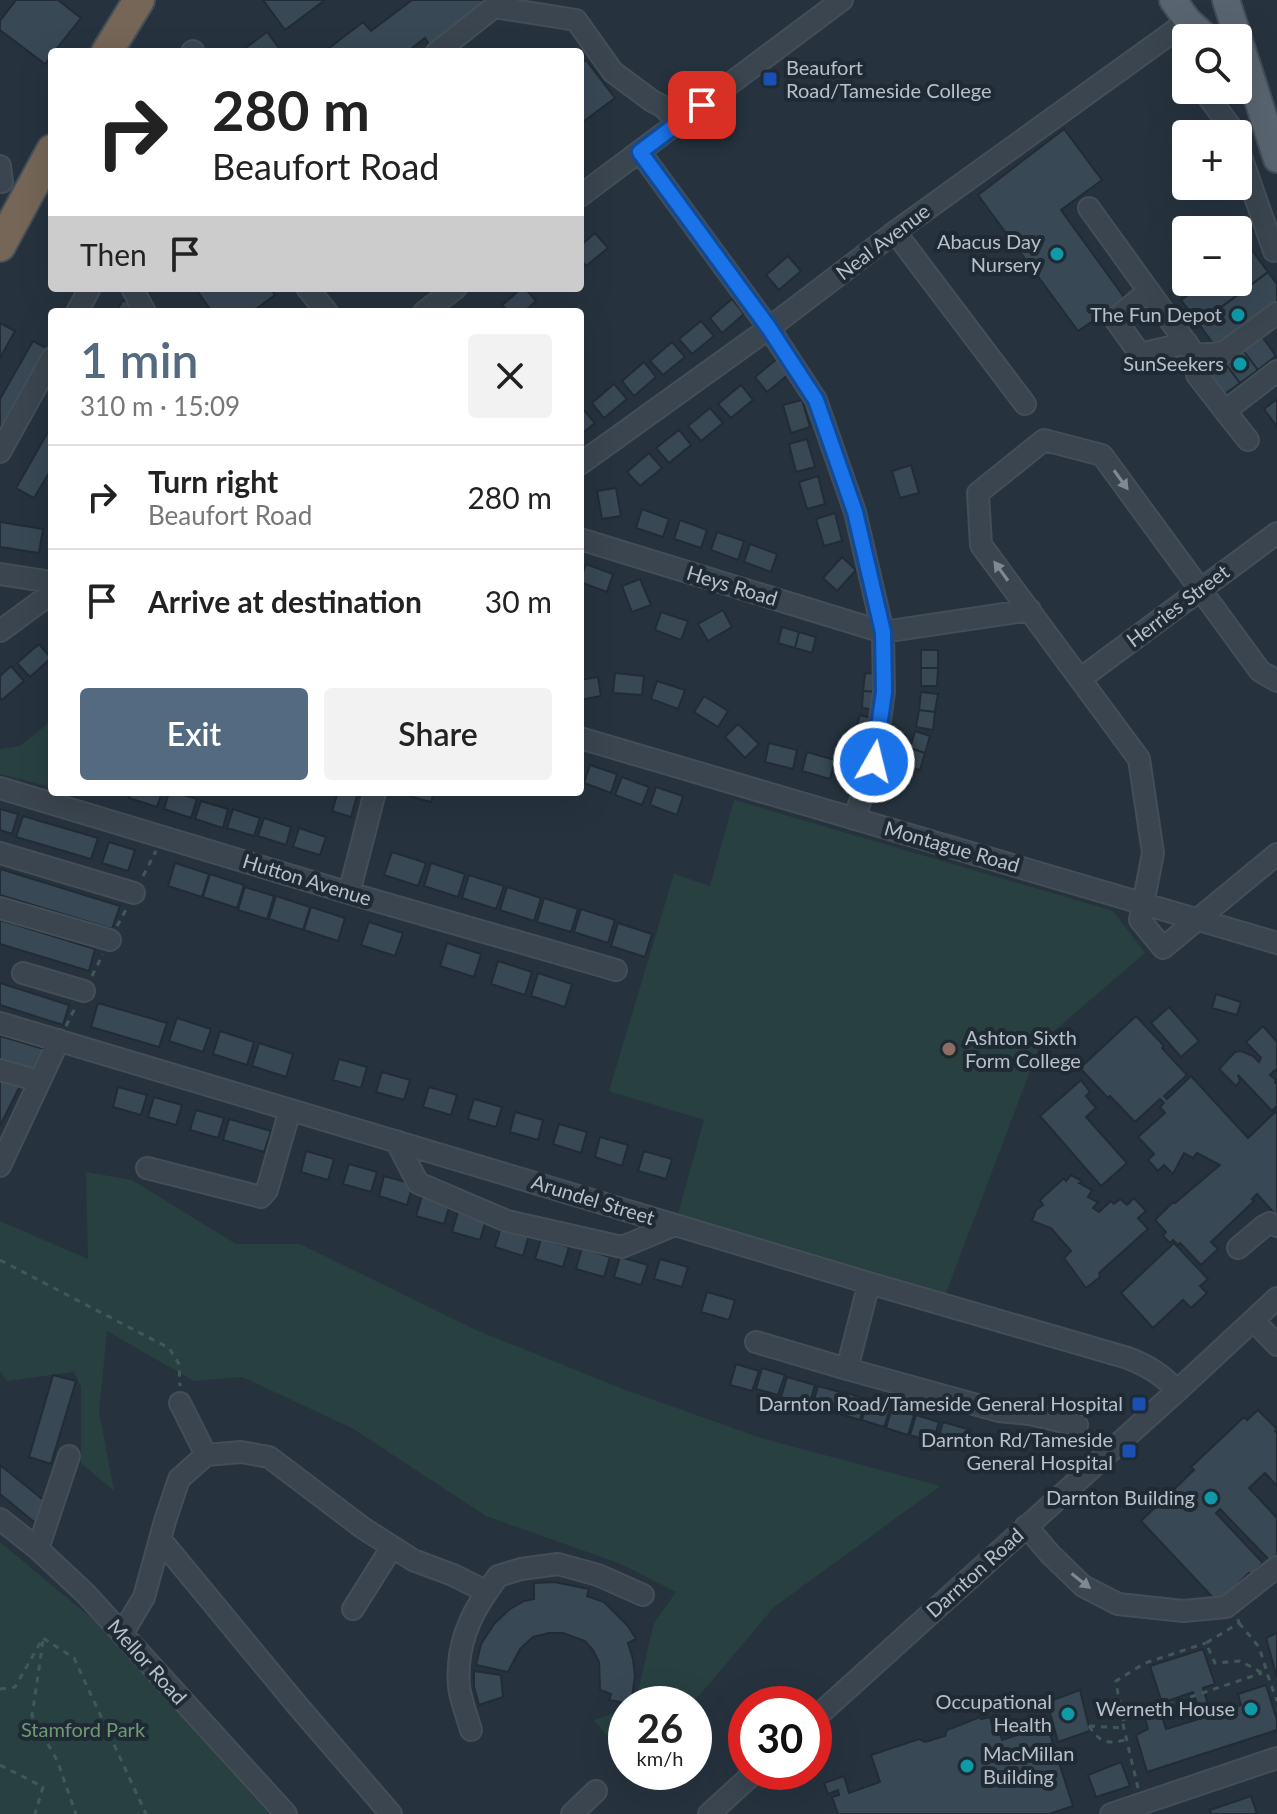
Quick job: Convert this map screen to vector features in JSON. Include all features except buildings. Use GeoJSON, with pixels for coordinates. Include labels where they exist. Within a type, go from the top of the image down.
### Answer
{"type":"FeatureCollection","features":[{"type":"Feature","properties":{"kind":"highway"},"geometry":{"type":"LineString","coordinates":[[109,48],[139,0]]}},
{"type":"Feature","properties":{"kind":"highway"},"geometry":{"type":"LineString","coordinates":[[0,246],[48,167]]}},
{"type":"Feature","properties":{"kind":"main road"},"geometry":{"type":"LineString","coordinates":[[1189,20],[1197,12],[1227,1],[1233,24]]}},
{"type":"Feature","properties":{"kind":"main road"},"geometry":{"type":"LineString","coordinates":[[1252,89],[1277,159]]}},
{"type":"Feature","properties":{"kind":"street"},"geometry":{"type":"LineString","coordinates":[[584,193],[842,0]]}},
{"type":"Feature","properties":{"kind":"street"},"geometry":{"type":"LineString","coordinates":[[442,48],[494,7],[576,20],[613,72],[662,106],[679,123]]}},
{"type":"Feature","properties":{"kind":"street","name":"Neal Avenue"},"geometry":{"type":"LineString","coordinates":[[584,461],[1189,20]]}},
{"type":"Feature","properties":{"kind":"street"},"geometry":{"type":"LineString","coordinates":[[1252,120],[1263,115]]}},
{"type":"Feature","properties":{"kind":"street"},"geometry":{"type":"LineString","coordinates":[[640,152],[769,328],[816,400],[855,512],[883,632],[884,692],[874,762],[854,819]]}},
{"type":"Feature","properties":{"kind":"street"},"geometry":{"type":"LineString","coordinates":[[1252,188],[1274,251],[1277,250]]}},
{"type":"Feature","properties":{"kind":"street"},"geometry":{"type":"LineString","coordinates":[[1089,208],[1195,355],[1223,353],[1277,313]]}},
{"type":"Feature","properties":{"kind":"street"},"geometry":{"type":"LineString","coordinates":[[895,232],[1025,404]]}},
{"type":"Feature","properties":{"kind":"street"},"geometry":{"type":"LineString","coordinates":[[1149,291],[1115,319],[1140,354],[1187,343]]}},
{"type":"Feature","properties":{"kind":"street"},"geometry":{"type":"LineString","coordinates":[[310,292],[324,308]]}},
{"type":"Feature","properties":{"kind":"street"},"geometry":{"type":"LineString","coordinates":[[429,308],[451,292]]}},
{"type":"Feature","properties":{"kind":"street"},"geometry":{"type":"LineString","coordinates":[[0,452],[48,365]]}},
{"type":"Feature","properties":{"kind":"street"},"geometry":{"type":"LineString","coordinates":[[1225,411],[1277,371]]}},
{"type":"Feature","properties":{"kind":"street"},"geometry":{"type":"LineString","coordinates":[[1197,375],[1248,440]]}},
{"type":"Feature","properties":{"kind":"street"},"geometry":{"type":"LineString","coordinates":[[1277,681],[1260,671],[1102,455],[1044,440],[978,493],[981,545],[1139,759],[1153,853],[1140,920],[1163,948],[1277,854]]}},
{"type":"Feature","properties":{"kind":"street","name":"Herries Street"},"geometry":{"type":"LineString","coordinates":[[1080,679],[1277,533]]}},
{"type":"Feature","properties":{"kind":"street","name":"Heys Road"},"geometry":{"type":"LineString","coordinates":[[584,540],[883,632]]}},
{"type":"Feature","properties":{"kind":"street"},"geometry":{"type":"LineString","coordinates":[[0,574],[48,581]]}},
{"type":"Feature","properties":{"kind":"street"},"geometry":{"type":"LineString","coordinates":[[0,631],[48,596]]}},
{"type":"Feature","properties":{"kind":"street"},"geometry":{"type":"LineString","coordinates":[[883,632],[1030,610]]}},
{"type":"Feature","properties":{"kind":"street","name":"Montague Road"},"geometry":{"type":"LineString","coordinates":[[584,739],[1277,943]]}},
{"type":"Feature","properties":{"kind":"street","name":"Hutton Avenue"},"geometry":{"type":"LineString","coordinates":[[0,788],[616,970]]}},
{"type":"Feature","properties":{"kind":"street"},"geometry":{"type":"LineString","coordinates":[[349,893],[374,796]]}},
{"type":"Feature","properties":{"kind":"street"},"geometry":{"type":"LineString","coordinates":[[0,853],[134,893]]}},
{"type":"Feature","properties":{"kind":"street"},"geometry":{"type":"LineString","coordinates":[[0,908],[110,940]]}},
{"type":"Feature","properties":{"kind":"street"},"geometry":{"type":"LineString","coordinates":[[23,973],[84,991]]}},
{"type":"Feature","properties":{"kind":"street","name":"Arundel Street"},"geometry":{"type":"LineString","coordinates":[[0,1023],[1128,1358],[1150,1367],[1177,1391]]}},
{"type":"Feature","properties":{"kind":"street"},"geometry":{"type":"LineString","coordinates":[[0,1166],[59,1040]]}},
{"type":"Feature","properties":{"kind":"street"},"geometry":{"type":"LineString","coordinates":[[0,1070],[39,1081]]}},
{"type":"Feature","properties":{"kind":"street"},"geometry":{"type":"LineString","coordinates":[[147,1168],[261,1197],[267,1190],[290,1110]]}},
{"type":"Feature","properties":{"kind":"street"},"geometry":{"type":"LineString","coordinates":[[396,1141],[418,1183],[507,1221],[622,1247],[675,1225]]}},
{"type":"Feature","properties":{"kind":"street"},"geometry":{"type":"LineString","coordinates":[[1238,1248],[1264,1226],[1270,1223],[1277,1226]]}},
{"type":"Feature","properties":{"kind":"street"},"geometry":{"type":"LineString","coordinates":[[847,1369],[869,1283]]}},
{"type":"Feature","properties":{"kind":"street","name":"Darnton Road"},"geometry":{"type":"LineString","coordinates":[[832,1703],[1277,1298]]}},
{"type":"Feature","properties":{"kind":"street"},"geometry":{"type":"LineString","coordinates":[[1254,1321],[1277,1345]]}},
{"type":"Feature","properties":{"kind":"street"},"geometry":{"type":"LineString","coordinates":[[756,1342],[999,1411],[1030,1414],[1077,1425]]}},
{"type":"Feature","properties":{"kind":"street"},"geometry":{"type":"LineString","coordinates":[[180,1403],[206,1455]]}},
{"type":"Feature","properties":{"kind":"street"},"geometry":{"type":"LineString","coordinates":[[122,1634],[144,1597],[179,1479],[206,1455],[241,1452],[269,1457],[392,1547],[413,1560],[487,1592]]}},
{"type":"Feature","properties":{"kind":"street"},"geometry":{"type":"LineString","coordinates":[[38,1549],[69,1456]]}},
{"type":"Feature","properties":{"kind":"street","name":"Mellor Road"},"geometry":{"type":"LineString","coordinates":[[0,1519],[86,1594],[286,1814]]}},
{"type":"Feature","properties":{"kind":"street"},"geometry":{"type":"LineString","coordinates":[[1026,1526],[1083,1586],[1118,1604],[1232,1615],[1273,1577]]}},
{"type":"Feature","properties":{"kind":"street"},"geometry":{"type":"LineString","coordinates":[[160,1539],[391,1814]]}},
{"type":"Feature","properties":{"kind":"street"},"geometry":{"type":"LineString","coordinates":[[353,1609],[392,1547]]}},
{"type":"Feature","properties":{"kind":"street"},"geometry":{"type":"LineString","coordinates":[[471,1730],[459,1690],[459,1653],[476,1608],[498,1576],[558,1564],[598,1575],[643,1595]]}},
{"type":"Feature","properties":{"kind":"street"},"geometry":{"type":"LineString","coordinates":[[1111,1814],[1277,1758]]}},
{"type":"Feature","properties":{"kind":"street"},"geometry":{"type":"LineString","coordinates":[[709,1814],[735,1790]]}},
{"type":"Feature","properties":{"kind":"street"},"geometry":{"type":"LineString","coordinates":[[572,1814],[596,1791]]}},
{"type":"Feature","properties":{"kind":"path"},"geometry":{"type":"LineString","coordinates":[[0,1260],[169,1348],[179,1364],[180,1403]]}},
{"type":"Feature","properties":{"kind":"path"},"geometry":{"type":"LineString","coordinates":[[1142,1804],[1116,1681],[1145,1663],[1206,1643],[1232,1615],[1259,1647],[1277,1701]]}},
{"type":"Feature","properties":{"kind":"path"},"geometry":{"type":"LineString","coordinates":[[0,1689],[15,1687],[43,1638]]}},
{"type":"Feature","properties":{"kind":"path"},"geometry":{"type":"LineString","coordinates":[[43,1638],[32,1716],[57,1760],[76,1814]]}},
{"type":"Feature","properties":{"kind":"path"},"geometry":{"type":"LineString","coordinates":[[43,1638],[74,1658],[146,1814]]}},
{"type":"Feature","properties":{"kind":"path"},"geometry":{"type":"LineString","coordinates":[[1206,1643],[1215,1663],[1240,1661],[1268,1676]]}},
{"type":"Feature","properties":{"kind":"path"},"geometry":{"type":"LineString","coordinates":[[1122,1720],[1262,1673]]}},
{"type":"Feature","properties":{"kind":"path"},"geometry":{"type":"LineString","coordinates":[[1124,1728],[1089,1726],[1096,1737],[1113,1743],[1128,1739]]}},
{"type":"Feature","properties":{"kind":"path"},"geometry":{"type":"LineString","coordinates":[[0,1765],[43,1787],[35,1814]]}},
{"type":"Feature","properties":{"kind":"green space"},"geometry":{"type":"Polygon","coordinates":[[[48,723],[48,786],[0,774],[0,749],[20,746],[48,723]]]}},
{"type":"Feature","properties":{"kind":"green space","name":"Ashton Sixth Form College"},"geometry":{"type":"Polygon","coordinates":[[[734,800],[1113,911],[1145,953],[1041,1042],[946,1293],[678,1214],[704,1120],[609,1091],[674,874],[710,886],[734,800]]]}},
{"type":"Feature","properties":{"kind":"green space"},"geometry":{"type":"Polygon","coordinates":[[[86,1172],[132,1180],[236,1244],[300,1244],[476,1330],[623,1389],[761,1438],[940,1486],[774,1607],[707,1686],[639,1686],[654,1623],[676,1592],[621,1564],[486,1516],[352,1428],[242,1377],[194,1381],[107,1331],[99,1411],[114,1491],[81,1463],[81,1387],[74,1372],[7,1381],[0,1371],[0,1221],[88,1259],[86,1172]]]}},
{"type":"Feature","properties":{"kind":"green space","name":"Stamford Park"},"geometry":{"type":"Polygon","coordinates":[[[0,1542],[102,1627],[269,1814],[0,1814],[0,1542]]]}},
{"type":"Feature","properties":{"kind":"green space"},"geometry":{"type":"Polygon","coordinates":[[[608,1715],[608,1737],[594,1720],[608,1715]]]}},
{"type":"Feature","properties":{"kind":"place","name":"Beaufort Road/Tameside College"},"geometry":{"type":"Point","coordinates":[770,79]}},
{"type":"Feature","properties":{"kind":"place","name":"Abacus Day Nursery"},"geometry":{"type":"Point","coordinates":[1057,254]}},
{"type":"Feature","properties":{"kind":"place","name":"The Fun Depot"},"geometry":{"type":"Point","coordinates":[1238,315]}},
{"type":"Feature","properties":{"kind":"place","name":"SunSeekers"},"geometry":{"type":"Point","coordinates":[1240,364]}},
{"type":"Feature","properties":{"kind":"place","name":"Ashton Sixth Form College"},"geometry":{"type":"Point","coordinates":[949,1049]}},
{"type":"Feature","properties":{"kind":"place","name":"Darnton Road/Tameside General Hospital"},"geometry":{"type":"Point","coordinates":[1139,1404]}},
{"type":"Feature","properties":{"kind":"place","name":"Darnton Rd/Tameside General Hospital"},"geometry":{"type":"Point","coordinates":[1129,1451]}},
{"type":"Feature","properties":{"kind":"place","name":"Darnton Building"},"geometry":{"type":"Point","coordinates":[1211,1498]}},
{"type":"Feature","properties":{"kind":"place","name":"Werneth House"},"geometry":{"type":"Point","coordinates":[1251,1709]}},
{"type":"Feature","properties":{"kind":"place","name":"Occupational Health"},"geometry":{"type":"Point","coordinates":[1068,1714]}},
{"type":"Feature","properties":{"kind":"place","name":"MacMillan Building"},"geometry":{"type":"Point","coordinates":[967,1766]}},
{"type":"Feature","properties":{"kind":"route"},"geometry":{"type":"LineString","coordinates":[[702,105],[640,152],[769,328],[816,400],[855,512],[883,632],[884,692],[874,762]]}}]}
